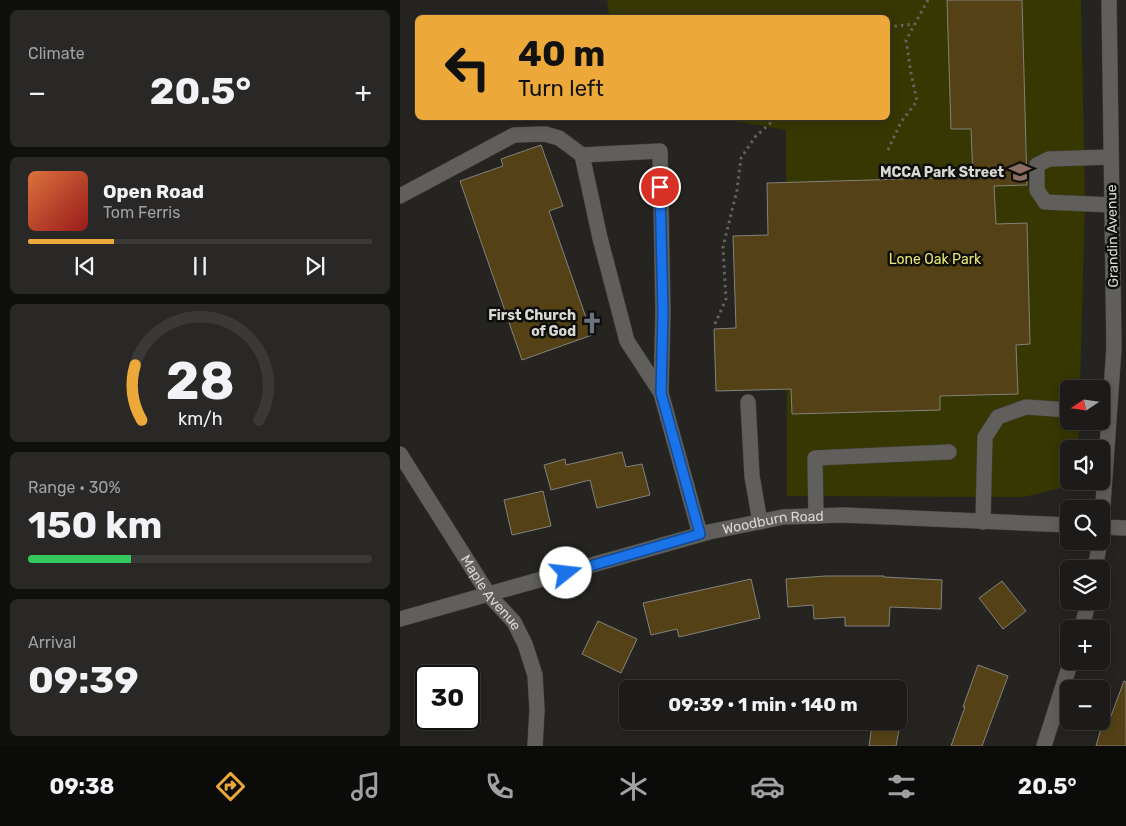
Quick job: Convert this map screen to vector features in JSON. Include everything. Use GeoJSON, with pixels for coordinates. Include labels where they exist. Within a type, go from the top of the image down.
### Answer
{"type":"FeatureCollection","features":[{"type":"Feature","properties":{"kind":"street","name":"Grandin Avenue"},"geometry":{"type":"LineString","coordinates":[[1109,0],[1114,348],[1110,380]]}},
{"type":"Feature","properties":{"kind":"street"},"geometry":{"type":"LineString","coordinates":[[400,196],[514,135],[545,134],[560,138],[582,155],[600,238],[627,341],[661,393]]}},
{"type":"Feature","properties":{"kind":"street"},"geometry":{"type":"LineString","coordinates":[[582,155],[660,151],[663,312],[661,393],[700,534]]}},
{"type":"Feature","properties":{"kind":"street"},"geometry":{"type":"LineString","coordinates":[[1111,157],[1049,159],[1037,165],[1038,190],[1045,202],[1112,205]]}},
{"type":"Feature","properties":{"kind":"street"},"geometry":{"type":"LineString","coordinates":[[748,402],[752,476],[760,522]]}},
{"type":"Feature","properties":{"kind":"street"},"geometry":{"type":"LineString","coordinates":[[983,522],[985,437],[998,417],[1026,407],[1060,409]]}},
{"type":"Feature","properties":{"kind":"street","name":"Grandin Avenue"},"geometry":{"type":"LineString","coordinates":[[1102,500],[1105,430]]}},
{"type":"Feature","properties":{"kind":"street"},"geometry":{"type":"LineString","coordinates":[[816,516],[815,458],[949,452]]}},
{"type":"Feature","properties":{"kind":"street","name":"Maple Avenue"},"geometry":{"type":"LineString","coordinates":[[400,454],[489,595],[514,622],[525,644],[535,675],[537,710],[535,746]]}},
{"type":"Feature","properties":{"kind":"street","name":"Woodburn Road"},"geometry":{"type":"LineString","coordinates":[[400,619],[700,534],[783,517],[844,515],[1060,526]]}},
{"type":"Feature","properties":{"kind":"street"},"geometry":{"type":"LineString","coordinates":[[1110,531],[1126,528]]}},
{"type":"Feature","properties":{"kind":"street"},"geometry":{"type":"LineString","coordinates":[[1044,746],[1068,670]]}},
{"type":"Feature","properties":{"kind":"path"},"geometry":{"type":"LineString","coordinates":[[888,150],[901,122],[918,101],[906,40],[928,0]]}},
{"type":"Feature","properties":{"kind":"path"},"geometry":{"type":"LineString","coordinates":[[890,27],[915,24]]}},
{"type":"Feature","properties":{"kind":"path"},"geometry":{"type":"LineString","coordinates":[[715,324],[726,299],[723,247],[733,208],[741,158],[755,137],[774,120]]}},
{"type":"Feature","properties":{"kind":"green space","name":"Lone Oak Park"},"geometry":{"type":"Polygon","coordinates":[[[607,0],[1081,0],[1085,201],[1080,380],[1060,380],[1060,430],[1079,430],[1078,440],[1060,440],[1060,488],[1024,497],[787,496],[786,130],[726,120],[890,120],[890,15],[609,15],[607,0]]]}},
{"type":"Feature","properties":{"kind":"building"},"geometry":{"type":"Polygon","coordinates":[[[947,0],[1022,0],[1027,185],[994,186],[996,224],[1027,223],[1030,344],[1016,345],[1018,394],[940,396],[940,410],[792,414],[791,389],[716,391],[714,329],[736,328],[733,236],[768,235],[767,183],[973,177],[971,129],[951,129],[947,0]]]}},
{"type":"Feature","properties":{"kind":"building"},"geometry":{"type":"Polygon","coordinates":[[[541,145],[563,206],[549,211],[592,335],[522,360],[460,181],[503,166],[501,159],[541,145]]]}},
{"type":"Feature","properties":{"kind":"building"},"geometry":{"type":"Polygon","coordinates":[[[622,452],[626,467],[642,464],[650,495],[597,508],[590,480],[551,490],[544,465],[565,459],[566,465],[622,452]]]}},
{"type":"Feature","properties":{"kind":"building"},"geometry":{"type":"Polygon","coordinates":[[[543,491],[551,526],[512,535],[504,500],[543,491]]]}},
{"type":"Feature","properties":{"kind":"building"},"geometry":{"type":"Polygon","coordinates":[[[825,576],[884,576],[942,580],[941,609],[890,607],[889,626],[845,626],[845,617],[814,619],[813,605],[788,607],[786,579],[825,576]]]}},
{"type":"Feature","properties":{"kind":"building"},"geometry":{"type":"Polygon","coordinates":[[[751,579],[760,618],[679,637],[677,629],[651,635],[643,603],[751,579]]]}},
{"type":"Feature","properties":{"kind":"building"},"geometry":{"type":"Polygon","coordinates":[[[1002,581],[1026,611],[1003,629],[979,598],[1002,581]]]}},
{"type":"Feature","properties":{"kind":"building"},"geometry":{"type":"Polygon","coordinates":[[[598,621],[637,639],[621,673],[582,654],[598,621]]]}},
{"type":"Feature","properties":{"kind":"building"},"geometry":{"type":"Polygon","coordinates":[[[978,665],[1008,676],[982,746],[951,746],[965,707],[963,707],[978,665]]]}},
{"type":"Feature","properties":{"kind":"building"},"geometry":{"type":"Polygon","coordinates":[[[1124,681],[1126,682],[1126,746],[1096,746],[1101,730],[1110,730],[1111,716],[1124,681]]]}},
{"type":"Feature","properties":{"kind":"building"},"geometry":{"type":"Polygon","coordinates":[[[871,730],[899,730],[896,746],[869,746],[871,730]]]}},
{"type":"Feature","properties":{"kind":"place","name":"MCCA Park Street"},"geometry":{"type":"Point","coordinates":[1020,172]}},
{"type":"Feature","properties":{"kind":"place","name":"First Church of God"},"geometry":{"type":"Point","coordinates":[592,323]}},
{"type":"Feature","properties":{"kind":"route"},"geometry":{"type":"LineString","coordinates":[[566,573],[700,534],[661,393],[663,312],[660,187]]}}]}
